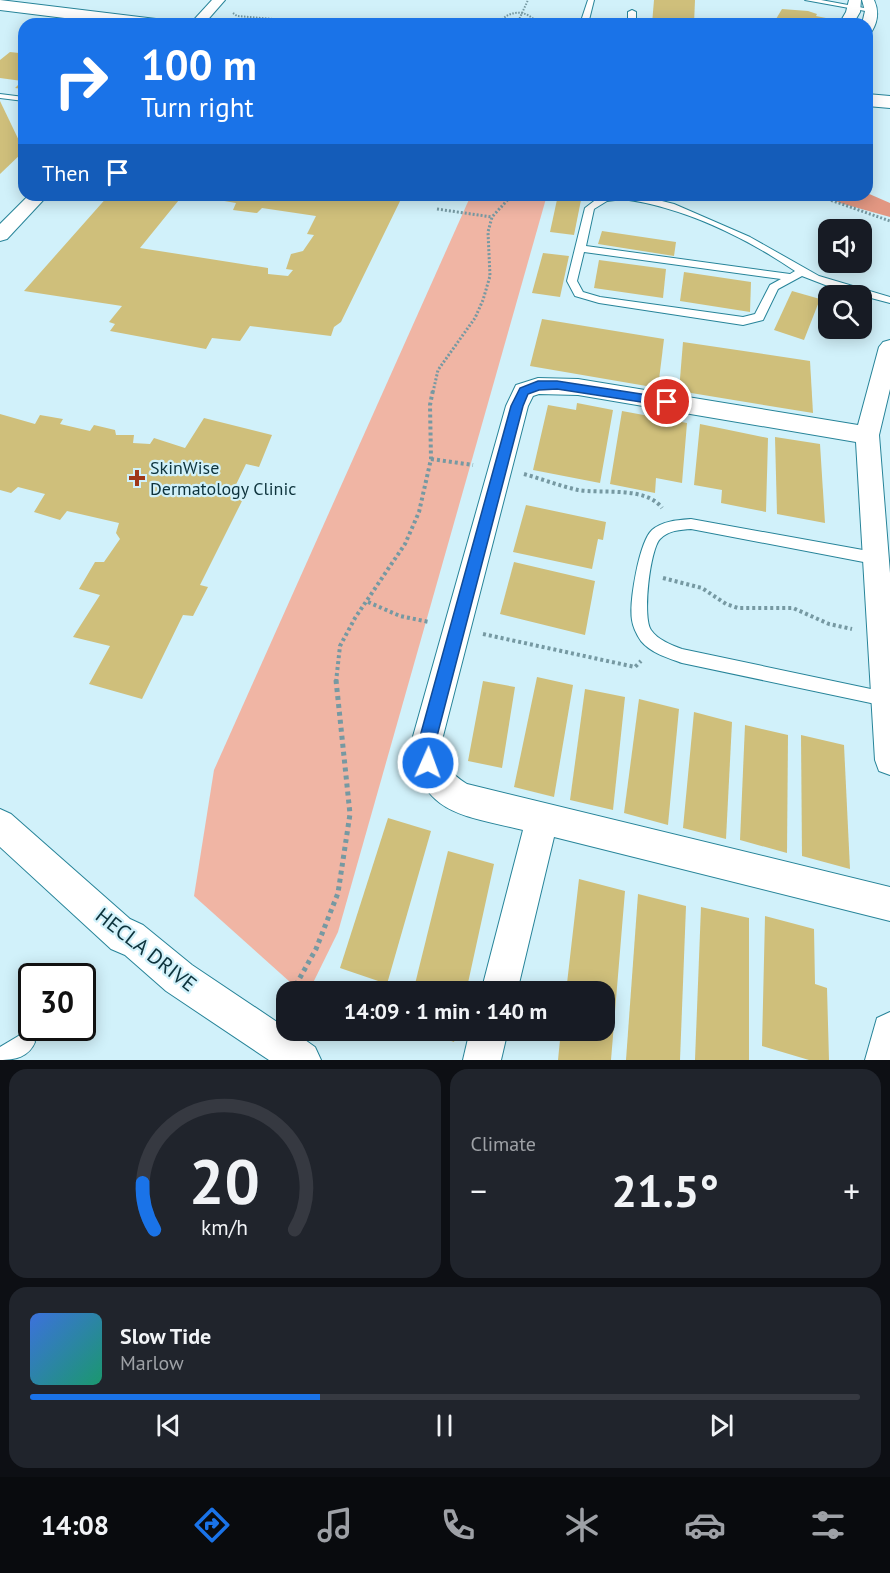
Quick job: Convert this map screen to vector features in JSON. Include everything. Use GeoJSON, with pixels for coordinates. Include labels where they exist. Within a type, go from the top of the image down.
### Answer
{"type":"FeatureCollection","features":[{"type":"Feature","properties":{"kind":"main road"},"geometry":{"type":"LineString","coordinates":[[0,5],[107,18]]}},
{"type":"Feature","properties":{"kind":"main road"},"geometry":{"type":"LineString","coordinates":[[873,101],[890,102]]}},
{"type":"Feature","properties":{"kind":"street"},"geometry":{"type":"LineString","coordinates":[[202,18],[216,3]]}},
{"type":"Feature","properties":{"kind":"street"},"geometry":{"type":"LineString","coordinates":[[849,18],[855,4]]}},
{"type":"Feature","properties":{"kind":"street"},"geometry":{"type":"LineString","coordinates":[[0,235],[33,201]]}},
{"type":"Feature","properties":{"kind":"street"},"geometry":{"type":"LineString","coordinates":[[890,347],[867,435],[874,558],[885,636],[885,699],[890,760]]}},
{"type":"Feature","properties":{"kind":"street"},"geometry":{"type":"LineString","coordinates":[[867,435],[579,387],[538,386],[524,391],[517,406],[427,740],[428,763],[436,780],[448,792],[464,799],[890,904]]}},
{"type":"Feature","properties":{"kind":"street"},"geometry":{"type":"LineString","coordinates":[[502,981],[542,820]]}},
{"type":"Feature","properties":{"kind":"street","name":"HECLA DRIVE"},"geometry":{"type":"LineString","coordinates":[[1,827],[123,937],[131,937],[179,978],[303,1060]]}},
{"type":"Feature","properties":{"kind":"street"},"geometry":{"type":"LineString","coordinates":[[885,1060],[890,1031]]}},
{"type":"Feature","properties":{"kind":"street"},"geometry":{"type":"LineString","coordinates":[[482,1060],[486,1041]]}},
{"type":"Feature","properties":{"kind":"lane"},"geometry":{"type":"LineString","coordinates":[[586,18],[591,0]]}},
{"type":"Feature","properties":{"kind":"lane"},"geometry":{"type":"LineString","coordinates":[[808,0],[870,5]]}},
{"type":"Feature","properties":{"kind":"lane"},"geometry":{"type":"LineString","coordinates":[[632,12],[632,18]]}},
{"type":"Feature","properties":{"kind":"lane"},"geometry":{"type":"LineString","coordinates":[[0,96],[18,98]]}},
{"type":"Feature","properties":{"kind":"lane"},"geometry":{"type":"LineString","coordinates":[[601,201],[590,208],[572,281],[579,294],[599,300],[743,321],[759,317],[774,287],[803,271]]}},
{"type":"Feature","properties":{"kind":"lane"},"geometry":{"type":"LineString","coordinates":[[655,201],[693,214],[818,280],[890,300]]}},
{"type":"Feature","properties":{"kind":"lane"},"geometry":{"type":"LineString","coordinates":[[580,249],[791,277]]}},
{"type":"Feature","properties":{"kind":"lane"},"geometry":{"type":"LineString","coordinates":[[874,558],[691,524],[672,524],[658,531],[649,542],[639,622],[648,637],[658,647],[682,656],[885,699]]}},
{"type":"Feature","properties":{"kind":"lane"},"geometry":{"type":"LineString","coordinates":[[0,1059],[25,1042]]}},
{"type":"Feature","properties":{"kind":"path"},"geometry":{"type":"LineString","coordinates":[[520,18],[528,0]]}},
{"type":"Feature","properties":{"kind":"path"},"geometry":{"type":"LineString","coordinates":[[216,3],[231,9],[237,16],[262,18]]}},
{"type":"Feature","properties":{"kind":"path"},"geometry":{"type":"LineString","coordinates":[[501,18],[509,12],[523,12],[535,18]]}},
{"type":"Feature","properties":{"kind":"path"},"geometry":{"type":"LineString","coordinates":[[298,981],[315,950],[338,893],[350,814],[335,688],[340,646],[355,618],[368,602],[405,544],[419,512],[431,459],[430,405],[438,370],[475,318],[483,300],[489,276],[488,232],[492,217],[507,201]]}},
{"type":"Feature","properties":{"kind":"path"},"geometry":{"type":"LineString","coordinates":[[833,201],[890,221]]}},
{"type":"Feature","properties":{"kind":"path"},"geometry":{"type":"LineString","coordinates":[[437,209],[492,217]]}},
{"type":"Feature","properties":{"kind":"path"},"geometry":{"type":"LineString","coordinates":[[431,459],[534,476],[579,490],[626,492],[657,501],[672,524]]}},
{"type":"Feature","properties":{"kind":"path"},"geometry":{"type":"LineString","coordinates":[[644,574],[702,588],[726,604],[738,608],[793,608],[828,624],[885,636]]}},
{"type":"Feature","properties":{"kind":"path"},"geometry":{"type":"LineString","coordinates":[[368,602],[400,616],[635,667],[658,647]]}},
{"type":"Feature","properties":{"kind":"shaded area"},"geometry":{"type":"Polygon","coordinates":[[[873,196],[890,203],[890,217],[836,201],[873,201],[873,196]]]}},
{"type":"Feature","properties":{"kind":"shaded area"},"geometry":{"type":"Polygon","coordinates":[[[468,201],[545,201],[338,932],[314,981],[289,981],[194,896],[214,770],[468,201]]]}},
{"type":"Feature","properties":{"kind":"building"},"geometry":{"type":"Polygon","coordinates":[[[654,0],[695,0],[694,18],[652,18],[654,0]]]}},
{"type":"Feature","properties":{"kind":"building"},"geometry":{"type":"Polygon","coordinates":[[[782,9],[808,11],[826,18],[777,18],[782,9]]]}},
{"type":"Feature","properties":{"kind":"building"},"geometry":{"type":"Polygon","coordinates":[[[10,52],[18,53],[18,80],[0,78],[0,60],[10,52]]]}},
{"type":"Feature","properties":{"kind":"building"},"geometry":{"type":"Polygon","coordinates":[[[0,101],[18,138],[18,157],[0,174],[0,101]]]}},
{"type":"Feature","properties":{"kind":"building"},"geometry":{"type":"Polygon","coordinates":[[[104,201],[178,201],[140,248],[268,268],[268,274],[288,276],[293,270],[286,269],[291,254],[303,251],[314,235],[307,234],[316,216],[262,208],[257,213],[233,210],[236,203],[224,201],[400,201],[341,322],[334,327],[331,336],[250,326],[240,341],[212,338],[206,349],[110,331],[115,324],[109,322],[122,306],[24,291],[104,201]]]}},
{"type":"Feature","properties":{"kind":"building"},"geometry":{"type":"Polygon","coordinates":[[[557,201],[581,201],[574,235],[550,232],[557,201]]]}},
{"type":"Feature","properties":{"kind":"building"},"geometry":{"type":"Polygon","coordinates":[[[602,231],[676,242],[674,256],[598,244],[602,231]]]}},
{"type":"Feature","properties":{"kind":"building"},"geometry":{"type":"Polygon","coordinates":[[[543,253],[569,256],[560,297],[532,293],[543,253]]]}},
{"type":"Feature","properties":{"kind":"building"},"geometry":{"type":"Polygon","coordinates":[[[599,260],[666,269],[663,298],[594,288],[599,260]]]}},
{"type":"Feature","properties":{"kind":"building"},"geometry":{"type":"Polygon","coordinates":[[[684,272],[751,282],[750,312],[680,301],[684,272]]]}},
{"type":"Feature","properties":{"kind":"building"},"geometry":{"type":"Polygon","coordinates":[[[792,291],[818,298],[818,304],[804,340],[774,330],[792,291]]]}},
{"type":"Feature","properties":{"kind":"building"},"geometry":{"type":"Polygon","coordinates":[[[542,319],[664,339],[658,388],[530,366],[542,319]]]}},
{"type":"Feature","properties":{"kind":"building"},"geometry":{"type":"Polygon","coordinates":[[[683,342],[810,361],[813,413],[679,391],[683,342]]]}},
{"type":"Feature","properties":{"kind":"building"},"geometry":{"type":"Polygon","coordinates":[[[577,403],[613,410],[600,483],[533,470],[548,405],[576,410],[577,403]]]}},
{"type":"Feature","properties":{"kind":"building"},"geometry":{"type":"Polygon","coordinates":[[[622,411],[687,423],[682,483],[656,478],[655,493],[610,484],[622,411]]]}},
{"type":"Feature","properties":{"kind":"building"},"geometry":{"type":"Polygon","coordinates":[[[0,414],[35,424],[40,415],[63,419],[60,424],[90,431],[94,425],[115,430],[116,435],[134,435],[133,443],[150,444],[154,438],[185,448],[204,418],[272,435],[259,467],[246,464],[230,497],[243,499],[200,585],[208,587],[193,616],[183,615],[142,699],[89,684],[110,646],[73,637],[100,595],[79,589],[95,562],[104,562],[120,539],[116,533],[119,523],[67,511],[60,520],[34,512],[45,494],[18,487],[11,493],[0,490],[0,414]]]}},
{"type":"Feature","properties":{"kind":"building"},"geometry":{"type":"Polygon","coordinates":[[[700,424],[768,438],[766,512],[721,503],[722,490],[694,485],[700,424]]]}},
{"type":"Feature","properties":{"kind":"building"},"geometry":{"type":"Polygon","coordinates":[[[775,437],[820,444],[825,523],[777,514],[775,437]]]}},
{"type":"Feature","properties":{"kind":"building"},"geometry":{"type":"Polygon","coordinates":[[[526,505],[606,522],[603,540],[598,539],[592,569],[513,552],[526,505]]]}},
{"type":"Feature","properties":{"kind":"building"},"geometry":{"type":"Polygon","coordinates":[[[514,562],[595,581],[585,635],[500,614],[514,562]]]}},
{"type":"Feature","properties":{"kind":"building"},"geometry":{"type":"Polygon","coordinates":[[[537,677],[573,685],[554,797],[514,787],[537,677]]]}},
{"type":"Feature","properties":{"kind":"building"},"geometry":{"type":"Polygon","coordinates":[[[483,681],[515,687],[502,768],[468,761],[483,681]]]}},
{"type":"Feature","properties":{"kind":"building"},"geometry":{"type":"Polygon","coordinates":[[[585,689],[625,697],[613,810],[570,800],[585,689]]]}},
{"type":"Feature","properties":{"kind":"building"},"geometry":{"type":"Polygon","coordinates":[[[639,699],[679,709],[668,825],[624,813],[639,699]]]}},
{"type":"Feature","properties":{"kind":"building"},"geometry":{"type":"Polygon","coordinates":[[[694,712],[732,722],[726,839],[683,828],[694,712]]]}},
{"type":"Feature","properties":{"kind":"building"},"geometry":{"type":"Polygon","coordinates":[[[745,725],[788,735],[787,853],[740,840],[745,725]]]}},
{"type":"Feature","properties":{"kind":"building"},"geometry":{"type":"Polygon","coordinates":[[[801,735],[844,745],[850,869],[802,856],[801,735]]]}},
{"type":"Feature","properties":{"kind":"building"},"geometry":{"type":"Polygon","coordinates":[[[388,818],[431,831],[388,981],[378,981],[340,968],[388,818]]]}},
{"type":"Feature","properties":{"kind":"building"},"geometry":{"type":"Polygon","coordinates":[[[448,851],[494,864],[468,981],[416,981],[448,851]]]}},
{"type":"Feature","properties":{"kind":"building"},"geometry":{"type":"Polygon","coordinates":[[[579,879],[625,891],[615,1012],[615,981],[567,981],[579,879]]]}},
{"type":"Feature","properties":{"kind":"building"},"geometry":{"type":"Polygon","coordinates":[[[638,894],[686,906],[680,1060],[626,1060],[638,894]]]}},
{"type":"Feature","properties":{"kind":"building"},"geometry":{"type":"Polygon","coordinates":[[[701,907],[749,918],[749,1060],[695,1060],[701,907]]]}},
{"type":"Feature","properties":{"kind":"building"},"geometry":{"type":"Polygon","coordinates":[[[765,916],[814,929],[815,984],[827,988],[829,1060],[809,1060],[762,1046],[765,916]]]}},
{"type":"Feature","properties":{"kind":"building"},"geometry":{"type":"Polygon","coordinates":[[[560,1041],[613,1041],[611,1060],[558,1060],[560,1041]]]}},
{"type":"Feature","properties":{"kind":"place","name":"SkinWise Dermatology Clinic"},"geometry":{"type":"Point","coordinates":[137,478]}},
{"type":"Feature","properties":{"kind":"route"},"geometry":{"type":"LineString","coordinates":[[428,763],[427,740],[517,406],[524,391],[538,386],[557,385],[667,402]]}}]}
